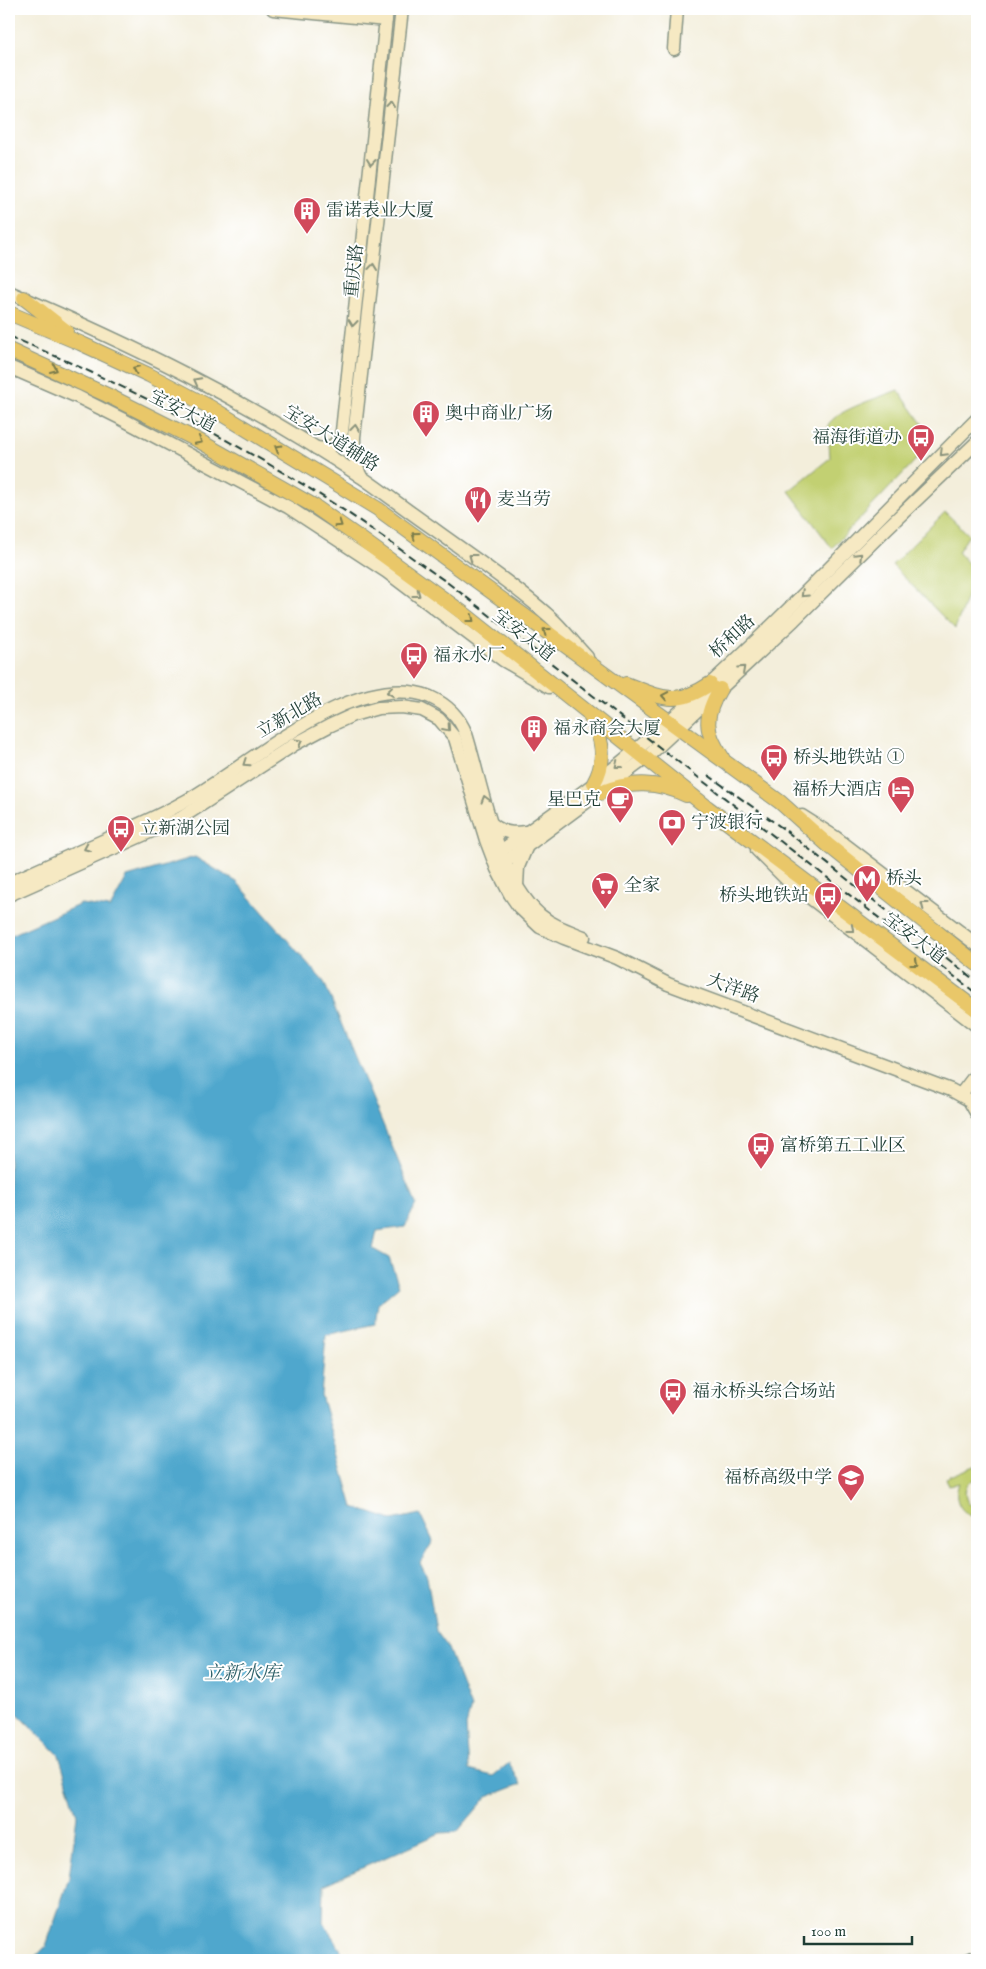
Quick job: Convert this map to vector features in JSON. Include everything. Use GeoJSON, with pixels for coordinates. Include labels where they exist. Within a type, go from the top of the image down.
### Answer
{"type":"FeatureCollection","features":[{"type":"Feature","properties":{"kind":"main road"},"geometry":{"type":"LineString","coordinates":[[273,9],[387,14]]}},
{"type":"Feature","properties":{"kind":"main road","name":"重庆路"},"geometry":{"type":"LineString","coordinates":[[360,476],[356,464],[354,445],[402,9]]}},
{"type":"Feature","properties":{"kind":"main road"},"geometry":{"type":"LineString","coordinates":[[674,49],[677,9]]}},
{"type":"Feature","properties":{"kind":"main road","name":"重庆路"},"geometry":{"type":"LineString","coordinates":[[316,448],[321,449],[332,446],[341,436],[387,14]]}},
{"type":"Feature","properties":{"kind":"main road","name":"宝安大道辅路"},"geometry":{"type":"LineString","coordinates":[[9,292],[89,326],[156,359],[250,409],[360,476],[466,552],[548,615],[600,670]]}},
{"type":"Feature","properties":{"kind":"main road"},"geometry":{"type":"LineString","coordinates":[[24,298],[80,343]]}},
{"type":"Feature","properties":{"kind":"main road","name":"宝安大道"},"geometry":{"type":"LineString","coordinates":[[9,313],[80,343],[210,407],[353,493],[425,542],[780,802],[828,845],[977,964]]}},
{"type":"Feature","properties":{"kind":"main road","name":"宝安大道"},"geometry":{"type":"LineString","coordinates":[[9,350],[107,395],[201,442],[314,506],[406,570],[708,808],[977,1010]]}},
{"type":"Feature","properties":{"kind":"main road"},"geometry":{"type":"LineString","coordinates":[[9,367],[78,397],[122,419],[288,507],[387,572],[503,660],[573,700]]}},
{"type":"Feature","properties":{"kind":"main road"},"geometry":{"type":"LineString","coordinates":[[348,377],[361,378]]}},
{"type":"Feature","properties":{"kind":"main road","name":"桥和路"},"geometry":{"type":"LineString","coordinates":[[499,860],[528,845],[674,725],[715,686],[977,419]]}},
{"type":"Feature","properties":{"kind":"main road","name":"桥和路"},"geometry":{"type":"LineString","coordinates":[[715,686],[794,620],[977,442]]}},
{"type":"Feature","properties":{"kind":"main road"},"geometry":{"type":"LineString","coordinates":[[612,679],[661,696],[678,698],[715,686]]}},
{"type":"Feature","properties":{"kind":"main road"},"geometry":{"type":"LineString","coordinates":[[715,686],[709,711],[708,726],[714,743],[727,764]]}},
{"type":"Feature","properties":{"kind":"main road","name":"立新北路"},"geometry":{"type":"LineString","coordinates":[[9,883],[185,802],[293,731],[323,714],[364,698],[389,692],[414,693],[432,698],[447,707],[459,718],[466,734],[492,824],[499,860]]}},
{"type":"Feature","properties":{"kind":"main road","name":"立新北路"},"geometry":{"type":"LineString","coordinates":[[9,895],[176,820],[295,744],[354,715],[378,708],[402,707],[422,710],[440,719],[449,728],[460,750],[499,860]]}},
{"type":"Feature","properties":{"kind":"main road"},"geometry":{"type":"LineString","coordinates":[[587,711],[597,729],[602,747],[602,765],[597,788],[654,785],[678,791],[708,808]]}},
{"type":"Feature","properties":{"kind":"main road","name":"桥和路"},"geometry":{"type":"LineString","coordinates":[[499,860],[529,831],[597,788]]}},
{"type":"Feature","properties":{"kind":"main road"},"geometry":{"type":"LineString","coordinates":[[780,802],[835,837],[977,945]]}},
{"type":"Feature","properties":{"kind":"main road"},"geometry":{"type":"LineString","coordinates":[[492,824],[508,832],[520,833],[529,831]]}},
{"type":"Feature","properties":{"kind":"main road"},"geometry":{"type":"LineString","coordinates":[[736,828],[787,880],[977,1026]]}},
{"type":"Feature","properties":{"kind":"main road"},"geometry":{"type":"LineString","coordinates":[[517,886],[518,867],[528,845]]}},
{"type":"Feature","properties":{"kind":"main road","name":"大洋路"},"geometry":{"type":"LineString","coordinates":[[499,860],[530,904],[541,916],[566,930],[620,950],[674,978],[970,1091]]}},
{"type":"Feature","properties":{"kind":"main road","name":"大洋路"},"geometry":{"type":"LineString","coordinates":[[499,860],[510,894],[524,912],[540,926],[555,935],[610,955],[668,984],[970,1091]]}},
{"type":"Feature","properties":{"kind":"main road"},"geometry":{"type":"LineString","coordinates":[[977,1073],[970,1091],[972,1104],[977,1114]]}},
{"type":"Feature","properties":{"kind":"main road"},"geometry":{"type":"LineString","coordinates":[[967,1960],[977,1956]]}},
{"type":"Feature","properties":{"kind":"green space"},"geometry":{"type":"Polygon","coordinates":[[[898,390],[931,436],[932,443],[832,548],[789,491],[830,458],[828,425],[833,419],[849,409],[898,390]]]}},
{"type":"Feature","properties":{"kind":"green space"},"geometry":{"type":"Polygon","coordinates":[[[945,512],[969,535],[958,552],[976,572],[955,629],[892,565],[945,512]]]}},
{"type":"Feature","properties":{"kind":"green space"},"geometry":{"type":"Polygon","coordinates":[[[977,1465],[977,1478],[970,1482],[966,1488],[965,1495],[968,1503],[977,1509],[977,1518],[966,1513],[959,1505],[957,1489],[959,1483],[949,1486],[946,1478],[977,1465]]]}},
{"type":"Feature","properties":{"kind":"water","name":"立新水库"},"geometry":{"type":"Polygon","coordinates":[[[195,857],[237,882],[324,982],[416,1204],[405,1227],[377,1231],[373,1249],[389,1258],[399,1286],[378,1304],[375,1324],[326,1335],[321,1395],[353,1507],[392,1520],[420,1514],[433,1541],[420,1563],[427,1577],[436,1631],[447,1646],[471,1708],[466,1726],[469,1770],[493,1776],[509,1763],[521,1784],[487,1797],[457,1832],[440,1833],[324,1885],[323,1922],[347,1960],[33,1960],[46,1946],[69,1878],[77,1815],[59,1755],[16,1712],[9,1711],[9,936],[81,904],[110,908],[127,877],[195,857]]]}},
{"type":"Feature","properties":{"kind":"railway"},"geometry":{"type":"LineString","coordinates":[[9,336],[140,395],[183,417],[267,463],[348,513],[448,583],[977,994]]}},
{"type":"Feature","properties":{"kind":"railway"},"geometry":{"type":"LineString","coordinates":[[708,775],[785,830],[977,982]]}},
{"type":"Feature","properties":{"kind":"place","name":"雷诺表业大厦"},"geometry":{"type":"Point","coordinates":[307,235]}},
{"type":"Feature","properties":{"kind":"place","name":"奥中商业广场"},"geometry":{"type":"Point","coordinates":[426,438]}},
{"type":"Feature","properties":{"kind":"place","name":"福海街道办"},"geometry":{"type":"Point","coordinates":[921,462]}},
{"type":"Feature","properties":{"kind":"place","name":"麦当劳"},"geometry":{"type":"Point","coordinates":[478,524]}},
{"type":"Feature","properties":{"kind":"place","name":"福永水厂"},"geometry":{"type":"Point","coordinates":[414,680]}},
{"type":"Feature","properties":{"kind":"place","name":"福永商会大厦"},"geometry":{"type":"Point","coordinates":[534,753]}},
{"type":"Feature","properties":{"kind":"place","name":"桥头地铁站 ①"},"geometry":{"type":"Point","coordinates":[774,782]}},
{"type":"Feature","properties":{"kind":"place","name":"福桥大酒店"},"geometry":{"type":"Point","coordinates":[901,814]}},
{"type":"Feature","properties":{"kind":"place","name":"星巴克"},"geometry":{"type":"Point","coordinates":[620,824]}},
{"type":"Feature","properties":{"kind":"place","name":"宁波银行"},"geometry":{"type":"Point","coordinates":[672,847]}},
{"type":"Feature","properties":{"kind":"place","name":"立新湖公园"},"geometry":{"type":"Point","coordinates":[121,853]}},
{"type":"Feature","properties":{"kind":"place","name":"桥头"},"geometry":{"type":"Point","coordinates":[867,903]}},
{"type":"Feature","properties":{"kind":"place","name":"全家"},"geometry":{"type":"Point","coordinates":[605,910]}},
{"type":"Feature","properties":{"kind":"place","name":"桥头地铁站"},"geometry":{"type":"Point","coordinates":[828,920]}},
{"type":"Feature","properties":{"kind":"place","name":"富桥第五工业区"},"geometry":{"type":"Point","coordinates":[761,1170]}},
{"type":"Feature","properties":{"kind":"place","name":"福永桥头综合场站"},"geometry":{"type":"Point","coordinates":[673,1416]}},
{"type":"Feature","properties":{"kind":"place","name":"福桥高级中学"},"geometry":{"type":"Point","coordinates":[851,1502]}}]}
